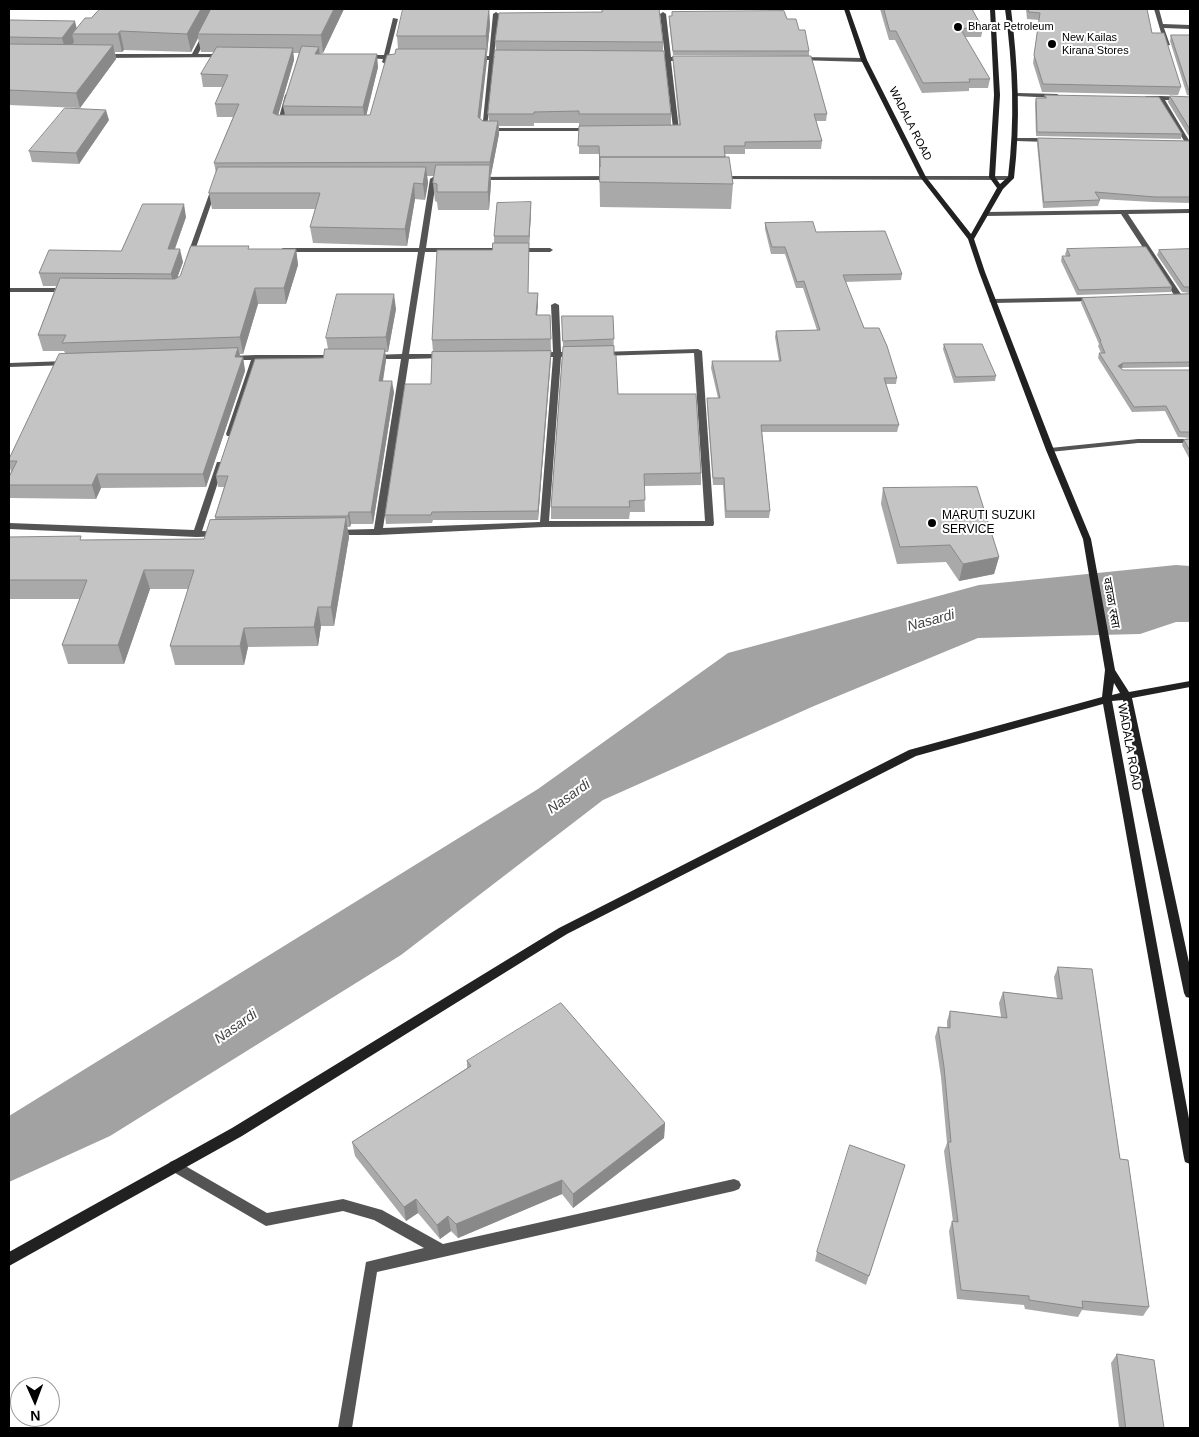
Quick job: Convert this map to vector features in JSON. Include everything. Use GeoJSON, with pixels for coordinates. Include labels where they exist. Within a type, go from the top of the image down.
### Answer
{"type":"FeatureCollection","features":[{"type":"Feature","properties":{"kind":"main road","name":"WADALA ROAD"},"geometry":{"type":"LineString","coordinates":[[846,9],[864,60],[923,177],[971,239],[1050,450]]}},
{"type":"Feature","properties":{"kind":"main road"},"geometry":{"type":"LineString","coordinates":[[992,9],[997,95],[992,177],[1000,188]]}},
{"type":"Feature","properties":{"kind":"main road"},"geometry":{"type":"LineString","coordinates":[[971,239],[1000,188],[1012,178],[1017,140],[1018,95],[1008,9]]}},
{"type":"Feature","properties":{"kind":"main road"},"geometry":{"type":"LineString","coordinates":[[993,32],[1011,33]]}},
{"type":"Feature","properties":{"kind":"main road","name":"वडाळा रस्ता"},"geometry":{"type":"LineString","coordinates":[[1050,450],[1087,540],[1110,670]]}},
{"type":"Feature","properties":{"kind":"main road","name":"WADALA ROAD"},"geometry":{"type":"LineString","coordinates":[[1110,670],[1127,696],[1190,993]]}},
{"type":"Feature","properties":{"kind":"main road","name":"WADALA ROAD"},"geometry":{"type":"LineString","coordinates":[[1110,670],[1106,700],[1190,1158]]}},
{"type":"Feature","properties":{"kind":"main road"},"geometry":{"type":"LineString","coordinates":[[9,1259],[237,1132],[563,932],[913,753],[1106,700],[1190,684]]}},
{"type":"Feature","properties":{"kind":"street"},"geometry":{"type":"LineString","coordinates":[[194,56],[219,9]]}},
{"type":"Feature","properties":{"kind":"street"},"geometry":{"type":"LineString","coordinates":[[1156,9],[1170,53]]}},
{"type":"Feature","properties":{"kind":"street"},"geometry":{"type":"LineString","coordinates":[[496,14],[484,130],[599,130]]}},
{"type":"Feature","properties":{"kind":"street"},"geometry":{"type":"LineString","coordinates":[[663,14],[676,130],[667,130]]}},
{"type":"Feature","properties":{"kind":"street"},"geometry":{"type":"LineString","coordinates":[[384,67],[394,20]]}},
{"type":"Feature","properties":{"kind":"street"},"geometry":{"type":"LineString","coordinates":[[1161,26],[1190,27]]}},
{"type":"Feature","properties":{"kind":"street"},"geometry":{"type":"LineString","coordinates":[[98,56],[232,56]]}},
{"type":"Feature","properties":{"kind":"street"},"geometry":{"type":"LineString","coordinates":[[358,57],[406,57]]}},
{"type":"Feature","properties":{"kind":"street"},"geometry":{"type":"LineString","coordinates":[[472,58],[511,58]]}},
{"type":"Feature","properties":{"kind":"street"},"geometry":{"type":"LineString","coordinates":[[648,59],[697,59]]}},
{"type":"Feature","properties":{"kind":"street"},"geometry":{"type":"LineString","coordinates":[[795,59],[864,60]]}},
{"type":"Feature","properties":{"kind":"street"},"geometry":{"type":"LineString","coordinates":[[288,124],[279,124],[290,90]]}},
{"type":"Feature","properties":{"kind":"street"},"geometry":{"type":"LineString","coordinates":[[1181,90],[1187,99]]}},
{"type":"Feature","properties":{"kind":"street"},"geometry":{"type":"LineString","coordinates":[[1018,95],[1066,96]]}},
{"type":"Feature","properties":{"kind":"street"},"geometry":{"type":"LineString","coordinates":[[1142,98],[1187,99]]}},
{"type":"Feature","properties":{"kind":"street"},"geometry":{"type":"LineString","coordinates":[[1162,98],[1189,143]]}},
{"type":"Feature","properties":{"kind":"street"},"geometry":{"type":"LineString","coordinates":[[1017,140],[1055,140]]}},
{"type":"Feature","properties":{"kind":"street"},"geometry":{"type":"LineString","coordinates":[[1178,143],[1189,143]]}},
{"type":"Feature","properties":{"kind":"street"},"geometry":{"type":"LineString","coordinates":[[187,267],[217,178]]}},
{"type":"Feature","properties":{"kind":"street"},"geometry":{"type":"LineString","coordinates":[[473,179],[623,178]]}},
{"type":"Feature","properties":{"kind":"street"},"geometry":{"type":"LineString","coordinates":[[713,178],[1012,178]]}},
{"type":"Feature","properties":{"kind":"street"},"geometry":{"type":"LineString","coordinates":[[423,179],[453,179]]}},
{"type":"Feature","properties":{"kind":"street"},"geometry":{"type":"LineString","coordinates":[[378,532],[433,179]]}},
{"type":"Feature","properties":{"kind":"street"},"geometry":{"type":"LineString","coordinates":[[986,214],[1190,211]]}},
{"type":"Feature","properties":{"kind":"street"},"geometry":{"type":"LineString","coordinates":[[1123,212],[1179,296]]}},
{"type":"Feature","properties":{"kind":"street"},"geometry":{"type":"LineString","coordinates":[[192,250],[202,250]]}},
{"type":"Feature","properties":{"kind":"street"},"geometry":{"type":"LineString","coordinates":[[278,250],[550,250]]}},
{"type":"Feature","properties":{"kind":"street"},"geometry":{"type":"LineString","coordinates":[[9,290],[78,290]]}},
{"type":"Feature","properties":{"kind":"street"},"geometry":{"type":"LineString","coordinates":[[1169,297],[1190,296]]}},
{"type":"Feature","properties":{"kind":"street"},"geometry":{"type":"LineString","coordinates":[[993,302],[1100,298]]}},
{"type":"Feature","properties":{"kind":"street"},"geometry":{"type":"LineString","coordinates":[[544,524],[557,355],[555,305]]}},
{"type":"Feature","properties":{"kind":"street"},"geometry":{"type":"LineString","coordinates":[[330,533],[544,524],[710,524],[698,350],[594,354]]}},
{"type":"Feature","properties":{"kind":"street"},"geometry":{"type":"LineString","coordinates":[[528,355],[585,354]]}},
{"type":"Feature","properties":{"kind":"street"},"geometry":{"type":"LineString","coordinates":[[364,357],[452,356]]}},
{"type":"Feature","properties":{"kind":"street"},"geometry":{"type":"LineString","coordinates":[[228,441],[256,357]]}},
{"type":"Feature","properties":{"kind":"street"},"geometry":{"type":"LineString","coordinates":[[216,358],[345,357]]}},
{"type":"Feature","properties":{"kind":"street"},"geometry":{"type":"LineString","coordinates":[[9,365],[78,363]]}},
{"type":"Feature","properties":{"kind":"street"},"geometry":{"type":"LineString","coordinates":[[1050,450],[1138,441],[1190,442]]}},
{"type":"Feature","properties":{"kind":"street"},"geometry":{"type":"LineString","coordinates":[[196,534],[222,459]]}},
{"type":"Feature","properties":{"kind":"street"},"geometry":{"type":"LineString","coordinates":[[9,526],[225,534]]}},
{"type":"Feature","properties":{"kind":"street"},"geometry":{"type":"LineString","coordinates":[[175,1166],[266,1220],[343,1205],[377,1214],[442,1251]]}},
{"type":"Feature","properties":{"kind":"street"},"geometry":{"type":"LineString","coordinates":[[345,1428],[371,1267],[734,1185]]}},
{"type":"Feature","properties":{"kind":"water","name":"Nasardi"},"geometry":{"type":"Polygon","coordinates":[[[1176,565],[1190,566],[1190,622],[1176,622],[1140,634],[978,638],[814,706],[603,800],[401,955],[110,1136],[9,1182],[9,1116],[538,789],[728,653],[979,585],[1176,565]]]}},
{"type":"Feature","properties":{"kind":"building"},"geometry":{"type":"Polygon","coordinates":[[[100,9],[201,9],[187,34],[120,31],[118,34],[72,34],[85,18],[91,18],[100,9]]]}},
{"type":"Feature","properties":{"kind":"building"},"geometry":{"type":"Polygon","coordinates":[[[211,9],[334,9],[321,35],[198,34],[211,9]]]}},
{"type":"Feature","properties":{"kind":"building"},"geometry":{"type":"Polygon","coordinates":[[[403,9],[489,9],[486,36],[397,36],[403,9]]]}},
{"type":"Feature","properties":{"kind":"building"},"geometry":{"type":"Polygon","coordinates":[[[602,9],[659,9],[663,42],[495,41],[499,13],[602,12],[602,9]]]}},
{"type":"Feature","properties":{"kind":"building"},"geometry":{"type":"Polygon","coordinates":[[[884,9],[972,9],[983,29],[960,28],[990,79],[969,79],[970,82],[923,83],[896,31],[890,31],[884,9]]]}},
{"type":"Feature","properties":{"kind":"building"},"geometry":{"type":"Polygon","coordinates":[[[1028,9],[1147,9],[1152,33],[1164,33],[1181,87],[1043,84],[1034,55],[1040,13],[1029,12],[1028,9]]]}},
{"type":"Feature","properties":{"kind":"building"},"geometry":{"type":"Polygon","coordinates":[[[784,11],[787,19],[796,19],[799,30],[805,30],[809,51],[673,51],[669,16],[672,16],[672,12],[784,11]]]}},
{"type":"Feature","properties":{"kind":"building"},"geometry":{"type":"Polygon","coordinates":[[[9,20],[75,21],[62,38],[9,37],[9,20]]]}},
{"type":"Feature","properties":{"kind":"building"},"geometry":{"type":"Polygon","coordinates":[[[1171,35],[1190,35],[1190,90],[1189,90],[1171,35]]]}},
{"type":"Feature","properties":{"kind":"building"},"geometry":{"type":"Polygon","coordinates":[[[9,44],[113,45],[76,93],[9,90],[9,44]]]}},
{"type":"Feature","properties":{"kind":"building"},"geometry":{"type":"Polygon","coordinates":[[[302,46],[319,47],[315,54],[377,54],[363,107],[283,106],[302,46]]]}},
{"type":"Feature","properties":{"kind":"building"},"geometry":{"type":"Polygon","coordinates":[[[217,47],[293,48],[273,113],[277,115],[370,115],[387,55],[395,54],[396,49],[486,49],[478,117],[483,121],[498,121],[490,162],[214,163],[239,104],[215,104],[228,75],[201,74],[217,47]]]}},
{"type":"Feature","properties":{"kind":"building"},"geometry":{"type":"Polygon","coordinates":[[[495,50],[664,51],[671,114],[579,114],[579,111],[534,112],[534,114],[488,114],[495,50]]]}},
{"type":"Feature","properties":{"kind":"building"},"geometry":{"type":"Polygon","coordinates":[[[673,56],[811,56],[827,114],[814,114],[822,141],[745,142],[745,146],[724,146],[725,157],[600,157],[600,167],[599,146],[578,146],[579,126],[680,125],[673,56]]]}},
{"type":"Feature","properties":{"kind":"building"},"geometry":{"type":"Polygon","coordinates":[[[1045,95],[1159,97],[1182,134],[1037,132],[1036,98],[1046,98],[1045,95]]]}},
{"type":"Feature","properties":{"kind":"building"},"geometry":{"type":"Polygon","coordinates":[[[1170,96],[1190,97],[1190,129],[1170,96]]]}},
{"type":"Feature","properties":{"kind":"building"},"geometry":{"type":"Polygon","coordinates":[[[65,108],[106,110],[76,153],[29,151],[65,108]]]}},
{"type":"Feature","properties":{"kind":"building"},"geometry":{"type":"Polygon","coordinates":[[[1038,138],[1190,141],[1190,197],[1155,197],[1095,192],[1100,200],[1044,202],[1038,138]]]}},
{"type":"Feature","properties":{"kind":"building"},"geometry":{"type":"Polygon","coordinates":[[[600,157],[729,157],[733,184],[600,182],[600,157]]]}},
{"type":"Feature","properties":{"kind":"building"},"geometry":{"type":"Polygon","coordinates":[[[436,165],[490,165],[488,192],[437,192],[437,184],[433,183],[436,165]]]}},
{"type":"Feature","properties":{"kind":"building"},"geometry":{"type":"Polygon","coordinates":[[[218,167],[426,167],[423,184],[414,183],[405,229],[310,227],[320,193],[209,193],[218,167]]]}},
{"type":"Feature","properties":{"kind":"building"},"geometry":{"type":"Polygon","coordinates":[[[531,202],[529,236],[494,236],[497,203],[531,202]]]}},
{"type":"Feature","properties":{"kind":"building"},"geometry":{"type":"Polygon","coordinates":[[[143,204],[184,204],[168,249],[180,249],[171,274],[39,273],[49,250],[121,251],[143,204]]]}},
{"type":"Feature","properties":{"kind":"building"},"geometry":{"type":"Polygon","coordinates":[[[813,222],[816,232],[885,231],[902,274],[843,275],[864,328],[879,328],[887,346],[897,378],[884,378],[899,425],[761,425],[770,511],[726,511],[724,478],[713,478],[707,398],[720,398],[712,361],[781,361],[776,331],[820,330],[804,281],[797,282],[785,247],[772,247],[765,223],[813,222]]]}},
{"type":"Feature","properties":{"kind":"building"},"geometry":{"type":"Polygon","coordinates":[[[493,243],[529,243],[528,293],[538,293],[536,315],[550,315],[551,339],[432,340],[437,250],[492,250],[493,243]]]}},
{"type":"Feature","properties":{"kind":"building"},"geometry":{"type":"Polygon","coordinates":[[[191,246],[249,246],[248,249],[296,249],[284,288],[255,288],[240,337],[62,343],[66,335],[38,335],[60,278],[175,279],[180,276],[191,246]]]}},
{"type":"Feature","properties":{"kind":"building"},"geometry":{"type":"Polygon","coordinates":[[[1146,247],[1172,287],[1079,290],[1062,256],[1070,256],[1067,249],[1146,247]]]}},
{"type":"Feature","properties":{"kind":"building"},"geometry":{"type":"Polygon","coordinates":[[[1190,249],[1190,287],[1184,287],[1159,250],[1190,249]]]}},
{"type":"Feature","properties":{"kind":"building"},"geometry":{"type":"Polygon","coordinates":[[[337,294],[394,294],[386,337],[326,338],[337,294]]]}},
{"type":"Feature","properties":{"kind":"building"},"geometry":{"type":"Polygon","coordinates":[[[1190,294],[1190,362],[1123,363],[1118,366],[1123,370],[1190,370],[1190,432],[1180,432],[1166,406],[1134,407],[1099,353],[1105,353],[1082,298],[1190,294]]]}},
{"type":"Feature","properties":{"kind":"building"},"geometry":{"type":"Polygon","coordinates":[[[562,316],[613,316],[614,339],[563,341],[562,316]]]}},
{"type":"Feature","properties":{"kind":"building"},"geometry":{"type":"Polygon","coordinates":[[[944,344],[982,344],[996,376],[956,377],[944,344]]]}},
{"type":"Feature","properties":{"kind":"building"},"geometry":{"type":"Polygon","coordinates":[[[614,346],[618,394],[696,394],[701,473],[644,474],[645,500],[629,501],[630,507],[551,507],[563,347],[614,346]]]}},
{"type":"Feature","properties":{"kind":"building"},"geometry":{"type":"Polygon","coordinates":[[[238,348],[235,357],[243,357],[203,474],[97,474],[92,485],[9,485],[9,477],[17,461],[9,461],[9,459],[59,354],[238,348]]]}},
{"type":"Feature","properties":{"kind":"building"},"geometry":{"type":"Polygon","coordinates":[[[325,349],[385,349],[379,381],[392,381],[371,512],[349,512],[348,516],[215,517],[228,476],[216,476],[255,359],[323,358],[325,349]]]}},
{"type":"Feature","properties":{"kind":"building"},"geometry":{"type":"Polygon","coordinates":[[[551,351],[538,511],[432,512],[431,515],[385,515],[405,384],[431,384],[432,352],[551,351]]]}},
{"type":"Feature","properties":{"kind":"building"},"geometry":{"type":"Polygon","coordinates":[[[1190,439],[1190,451],[1184,440],[1190,439]]]}},
{"type":"Feature","properties":{"kind":"building"},"geometry":{"type":"Polygon","coordinates":[[[977,487],[999,557],[963,564],[950,545],[900,547],[883,488],[977,487]]]}},
{"type":"Feature","properties":{"kind":"building"},"geometry":{"type":"Polygon","coordinates":[[[346,518],[331,607],[318,607],[314,627],[244,628],[240,646],[170,646],[194,570],[144,570],[118,645],[62,645],[87,580],[9,580],[9,537],[81,536],[80,540],[204,539],[210,520],[346,518]]]}},
{"type":"Feature","properties":{"kind":"building"},"geometry":{"type":"Polygon","coordinates":[[[1058,967],[1092,969],[1120,1159],[1128,1160],[1149,1307],[1082,1301],[1083,1308],[1029,1300],[1029,1296],[961,1290],[952,1221],[958,1222],[948,1142],[951,1142],[944,1067],[938,1027],[950,1028],[950,1011],[1007,1018],[1003,992],[1062,999],[1058,967]]]}},
{"type":"Feature","properties":{"kind":"building"},"geometry":{"type":"Polygon","coordinates":[[[561,1003],[665,1123],[573,1194],[562,1180],[456,1224],[448,1216],[437,1225],[416,1199],[404,1207],[352,1142],[471,1066],[467,1061],[561,1003]]]}},
{"type":"Feature","properties":{"kind":"building"},"geometry":{"type":"Polygon","coordinates":[[[850,1145],[905,1165],[869,1276],[817,1252],[850,1145]]]}},
{"type":"Feature","properties":{"kind":"building"},"geometry":{"type":"Polygon","coordinates":[[[1117,1354],[1154,1360],[1164,1428],[1126,1428],[1117,1354]]]}},
{"type":"Feature","properties":{"kind":"place","name":"Bharat Petroleum"},"geometry":{"type":"Point","coordinates":[958,27]}},
{"type":"Feature","properties":{"kind":"place","name":"New Kailas Kirana Stores"},"geometry":{"type":"Point","coordinates":[1052,44]}},
{"type":"Feature","properties":{"kind":"place","name":"MARUTI SUZUKI SERVICE"},"geometry":{"type":"Point","coordinates":[932,523]}}]}
